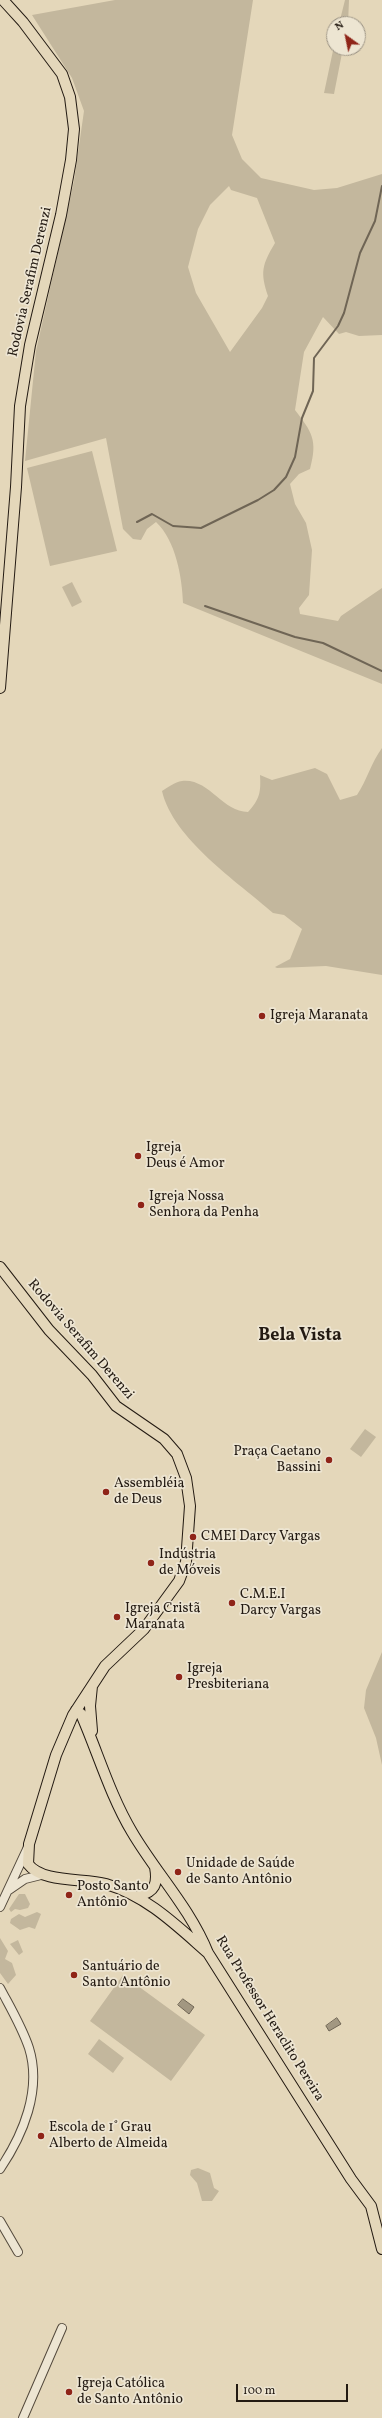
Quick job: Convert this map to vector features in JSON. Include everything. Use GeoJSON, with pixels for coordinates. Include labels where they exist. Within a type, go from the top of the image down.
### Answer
{"type":"FeatureCollection","features":[{"type":"Feature","properties":{"kind":"main road","name":"Rodovia Serafim Derenzi"},"geometry":{"type":"LineString","coordinates":[[0,688],[16,487],[20,406],[30,345],[61,215],[71,160],[74,129],[70,97],[62,74],[23,22],[3,0]]}},
{"type":"Feature","properties":{"kind":"main road","name":"Rodovia Serafim Derenzi"},"geometry":{"type":"LineString","coordinates":[[0,1267],[49,1330],[92,1375],[116,1406],[171,1446],[177,1454],[186,1478],[190,1506],[186,1562],[179,1581],[144,1629],[105,1666],[76,1710],[56,1755],[29,1844]]}},
{"type":"Feature","properties":{"kind":"main road","name":"Rodovia Serafim Derenzi"},"geometry":{"type":"LineString","coordinates":[[92,1686],[90,1706],[92,1739]]}},
{"type":"Feature","properties":{"kind":"main road"},"geometry":{"type":"LineString","coordinates":[[76,1710],[82,1714],[92,1739]]}},
{"type":"Feature","properties":{"kind":"main road","name":"Rua Professor Heraclito Pereira"},"geometry":{"type":"LineString","coordinates":[[92,1739],[115,1799],[132,1832],[182,1904],[201,1936],[208,1954],[352,2179],[371,2206],[382,2249]]}},
{"type":"Feature","properties":{"kind":"main road"},"geometry":{"type":"LineString","coordinates":[[29,1844],[28,1864],[41,1875],[99,1882],[138,1896],[172,1920],[208,1954]]}},
{"type":"Feature","properties":{"kind":"main road"},"geometry":{"type":"LineString","coordinates":[[138,1896],[147,1894],[156,1884],[154,1863]]}},
{"type":"Feature","properties":{"kind":"street","name":"Rodovia Serafim Derenzi"},"geometry":{"type":"LineString","coordinates":[[0,1907],[29,1844]]}},
{"type":"Feature","properties":{"kind":"street"},"geometry":{"type":"LineString","coordinates":[[8,1890],[24,1879],[41,1875]]}},
{"type":"Feature","properties":{"kind":"street"},"geometry":{"type":"LineString","coordinates":[[0,1988],[28,2044],[32,2059],[32,2076],[30,2102],[23,2128],[0,2169]]}},
{"type":"Feature","properties":{"kind":"street"},"geometry":{"type":"LineString","coordinates":[[0,2221],[18,2252]]}},
{"type":"Feature","properties":{"kind":"street"},"geometry":{"type":"LineString","coordinates":[[23,2418],[62,2328]]}},
{"type":"Feature","properties":{"kind":"shaded area"},"geometry":{"type":"Polygon","coordinates":[[[115,0],[253,0],[232,135],[242,159],[261,178],[314,190],[337,188],[382,174],[382,335],[359,336],[346,332],[339,334],[323,317],[304,352],[295,410],[306,424],[312,437],[312,459],[310,469],[299,474],[290,484],[295,504],[306,523],[312,550],[309,595],[299,608],[300,614],[338,621],[341,616],[382,588],[382,684],[183,603],[177,560],[169,539],[163,530],[156,522],[147,529],[141,540],[133,539],[123,529],[106,438],[25,461],[36,351],[74,181],[84,111],[72,78],[32,15],[115,0]],[[229,186],[210,205],[198,229],[188,267],[196,293],[230,352],[262,308],[268,296],[263,274],[267,257],[275,243],[257,198],[231,190],[229,186]]]}},
{"type":"Feature","properties":{"kind":"shaded area"},"geometry":{"type":"Polygon","coordinates":[[[345,0],[349,0],[348,16],[341,16],[345,0]]]}},
{"type":"Feature","properties":{"kind":"shaded area"},"geometry":{"type":"Polygon","coordinates":[[[332,56],[341,56],[334,94],[324,93],[332,56]]]}},
{"type":"Feature","properties":{"kind":"shaded area"},"geometry":{"type":"Polygon","coordinates":[[[92,451],[117,551],[50,566],[27,468],[92,451]]]}},
{"type":"Feature","properties":{"kind":"shaded area"},"geometry":{"type":"Polygon","coordinates":[[[72,582],[82,602],[72,607],[62,587],[72,582]]]}},
{"type":"Feature","properties":{"kind":"shaded area"},"geometry":{"type":"Polygon","coordinates":[[[382,748],[382,975],[326,966],[277,968],[275,967],[290,959],[302,929],[284,915],[273,913],[208,858],[179,826],[168,809],[162,791],[171,785],[182,781],[192,781],[208,789],[231,807],[239,811],[248,812],[259,795],[260,775],[272,780],[315,768],[327,774],[340,800],[357,795],[382,748]]]}},
{"type":"Feature","properties":{"kind":"shaded area"},"geometry":{"type":"Polygon","coordinates":[[[365,1429],[376,1437],[361,1457],[350,1449],[365,1429]]]}},
{"type":"Feature","properties":{"kind":"shaded area"},"geometry":{"type":"Polygon","coordinates":[[[382,1652],[382,1765],[376,1738],[364,1708],[366,1690],[382,1652]]]}},
{"type":"Feature","properties":{"kind":"shaded area"},"geometry":{"type":"Polygon","coordinates":[[[19,1894],[25,1894],[30,1904],[28,1908],[20,1910],[15,1909],[11,1912],[9,1909],[19,1894]]]}},
{"type":"Feature","properties":{"kind":"shaded area"},"geometry":{"type":"Polygon","coordinates":[[[37,1912],[41,1914],[35,1929],[29,1927],[20,1930],[10,1923],[11,1919],[19,1914],[25,1917],[37,1912]]]}},
{"type":"Feature","properties":{"kind":"shaded area"},"geometry":{"type":"Polygon","coordinates":[[[0,1938],[8,1951],[5,1959],[12,1963],[16,1975],[8,1984],[0,1973],[0,1938]]]}},
{"type":"Feature","properties":{"kind":"shaded area"},"geometry":{"type":"Polygon","coordinates":[[[18,1940],[23,1952],[19,1955],[10,1944],[18,1940]]]}},
{"type":"Feature","properties":{"kind":"shaded area"},"geometry":{"type":"Polygon","coordinates":[[[123,1975],[205,2035],[171,2081],[90,2021],[123,1975]]]}},
{"type":"Feature","properties":{"kind":"shaded area"},"geometry":{"type":"Polygon","coordinates":[[[183,1999],[194,2007],[189,2014],[178,2005],[183,1999]]]}},
{"type":"Feature","properties":{"kind":"shaded area"},"geometry":{"type":"Polygon","coordinates":[[[337,2018],[341,2024],[329,2031],[326,2026],[337,2018]]]}},
{"type":"Feature","properties":{"kind":"shaded area"},"geometry":{"type":"Polygon","coordinates":[[[99,2039],[124,2058],[113,2073],[88,2054],[99,2039]]]}},
{"type":"Feature","properties":{"kind":"shaded area"},"geometry":{"type":"Polygon","coordinates":[[[198,2168],[210,2173],[214,2188],[219,2191],[212,2201],[202,2201],[197,2183],[190,2175],[191,2170],[198,2168]]]}},
{"type":"Feature","properties":{"kind":"waterway"},"geometry":{"type":"LineString","coordinates":[[137,522],[152,514],[173,526],[201,528],[258,500],[274,490],[286,477],[295,457],[302,418],[313,391],[314,358],[338,326],[344,313],[360,253],[375,221],[382,186]]}},
{"type":"Feature","properties":{"kind":"waterway"},"geometry":{"type":"LineString","coordinates":[[205,606],[295,637],[323,643],[382,671]]}},
{"type":"Feature","properties":{"kind":"place","name":"Igreja Maranata"},"geometry":{"type":"Point","coordinates":[262,1016]}},
{"type":"Feature","properties":{"kind":"place","name":"Igreja Deus é Amor"},"geometry":{"type":"Point","coordinates":[138,1156]}},
{"type":"Feature","properties":{"kind":"place","name":"Igreja Nossa Senhora da Penha"},"geometry":{"type":"Point","coordinates":[141,1205]}},
{"type":"Feature","properties":{"kind":"place","name":"Praça Caetano Bassini"},"geometry":{"type":"Point","coordinates":[329,1460]}},
{"type":"Feature","properties":{"kind":"place","name":"Assembléia de Deus"},"geometry":{"type":"Point","coordinates":[106,1492]}},
{"type":"Feature","properties":{"kind":"place","name":"CMEI Darcy Vargas"},"geometry":{"type":"Point","coordinates":[193,1537]}},
{"type":"Feature","properties":{"kind":"place","name":"Indústria de Móveis"},"geometry":{"type":"Point","coordinates":[151,1563]}},
{"type":"Feature","properties":{"kind":"place","name":"C.M.E.I Darcy Vargas"},"geometry":{"type":"Point","coordinates":[232,1603]}},
{"type":"Feature","properties":{"kind":"place","name":"Igreja Cristã Maranata"},"geometry":{"type":"Point","coordinates":[117,1617]}},
{"type":"Feature","properties":{"kind":"place","name":"Igreja Presbiteriana"},"geometry":{"type":"Point","coordinates":[179,1677]}},
{"type":"Feature","properties":{"kind":"place","name":"Unidade de Saúde de Santo Antônio"},"geometry":{"type":"Point","coordinates":[178,1872]}},
{"type":"Feature","properties":{"kind":"place","name":"Posto Santo Antônio"},"geometry":{"type":"Point","coordinates":[69,1895]}},
{"type":"Feature","properties":{"kind":"place","name":"Santuário de Santo Antônio"},"geometry":{"type":"Point","coordinates":[74,1975]}},
{"type":"Feature","properties":{"kind":"place","name":"Escola de 1˚ Grau Alberto de Almeida"},"geometry":{"type":"Point","coordinates":[41,2136]}},
{"type":"Feature","properties":{"kind":"place","name":"Igreja Católica de Santo Antônio"},"geometry":{"type":"Point","coordinates":[69,2392]}},
{"type":"Feature","properties":{"kind":"district","name":"Bela Vista"},"geometry":{"type":"Point","coordinates":[300,1337]}}]}
